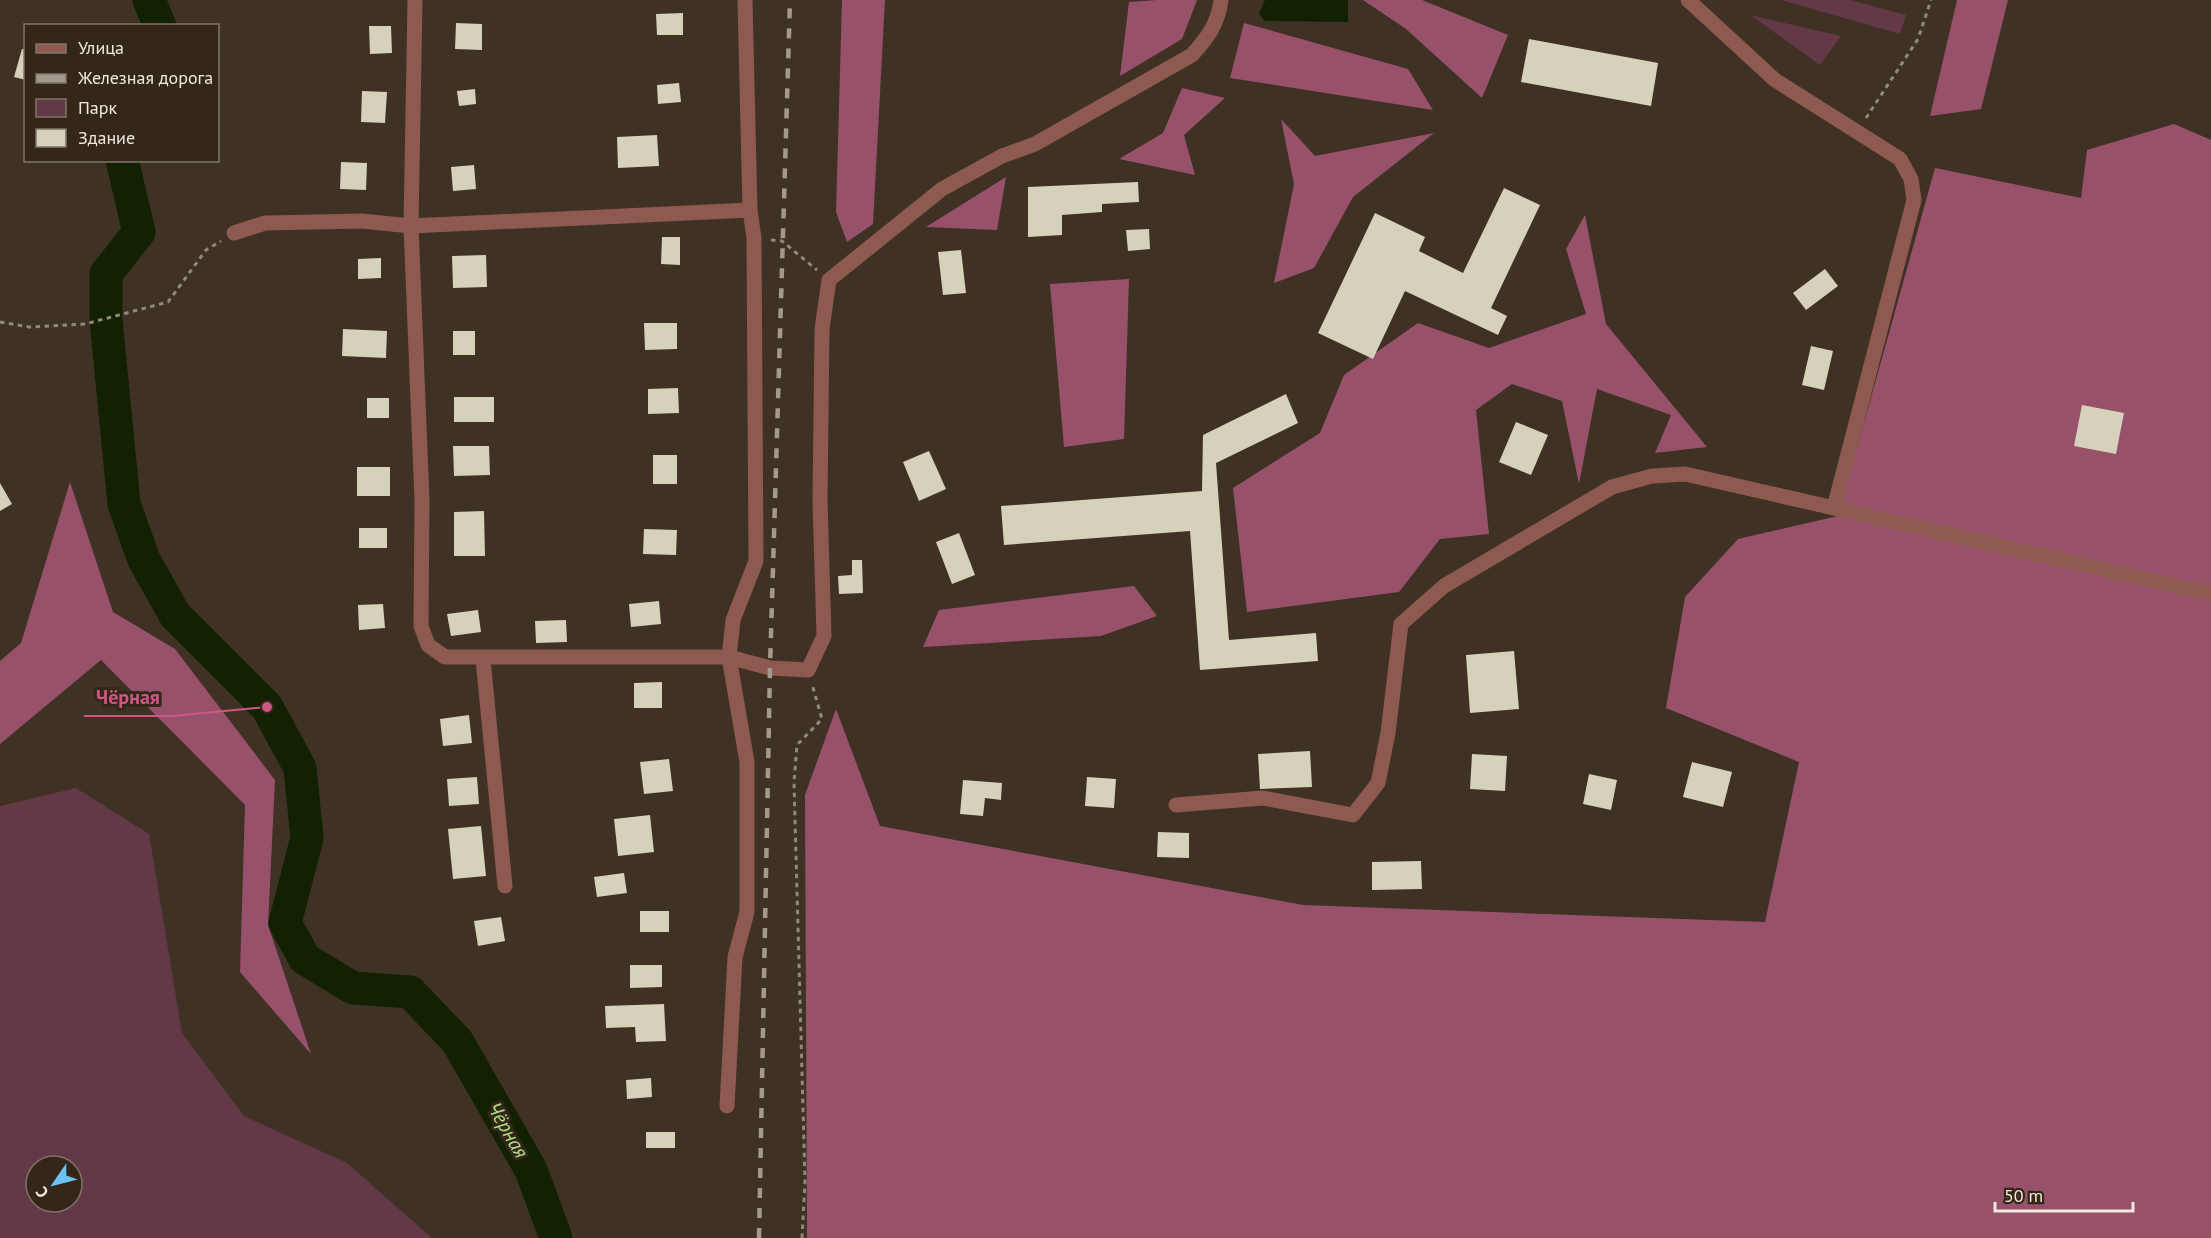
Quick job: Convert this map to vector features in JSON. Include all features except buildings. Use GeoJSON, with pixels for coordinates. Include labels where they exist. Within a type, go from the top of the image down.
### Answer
{"type":"FeatureCollection","features":[{"type":"Feature","properties":{"kind":"street"},"geometry":{"type":"LineString","coordinates":[[415,0],[411,226],[422,500],[421,626],[428,645],[445,657],[483,659],[729,657],[770,668],[808,670],[824,636],[820,501],[821,398],[822,329],[829,280],[942,189],[1002,156],[1035,144],[1192,54],[1211,34],[1219,15],[1221,0]]}},
{"type":"Feature","properties":{"kind":"street"},"geometry":{"type":"LineString","coordinates":[[727,1106],[735,957],[747,912],[747,762],[729,657],[733,620],[756,561],[754,238],[750,210],[745,0]]}},
{"type":"Feature","properties":{"kind":"street"},"geometry":{"type":"LineString","coordinates":[[1688,0],[1775,80],[1900,159],[1911,179],[1914,200],[1834,508]]}},
{"type":"Feature","properties":{"kind":"street"},"geometry":{"type":"LineString","coordinates":[[234,232],[265,223],[362,221],[411,226],[750,210]]}},
{"type":"Feature","properties":{"kind":"street"},"geometry":{"type":"LineString","coordinates":[[1176,805],[1263,798],[1353,814],[1378,783],[1388,733],[1401,624],[1444,586],[1612,487],[1652,477],[1685,474],[2211,594]]}},
{"type":"Feature","properties":{"kind":"street"},"geometry":{"type":"LineString","coordinates":[[483,659],[505,886]]}},
{"type":"Feature","properties":{"kind":"path"},"geometry":{"type":"LineString","coordinates":[[1857,132],[1918,39],[1932,0]]}},
{"type":"Feature","properties":{"kind":"path"},"geometry":{"type":"LineString","coordinates":[[0,322],[29,327],[85,324],[168,302],[206,250],[234,232]]}},
{"type":"Feature","properties":{"kind":"path"},"geometry":{"type":"LineString","coordinates":[[754,238],[782,241],[829,280]]}},
{"type":"Feature","properties":{"kind":"path"},"geometry":{"type":"LineString","coordinates":[[802,1238],[805,1182],[794,782],[798,745],[822,719],[808,670]]}},
{"type":"Feature","properties":{"kind":"green space"},"geometry":{"type":"Polygon","coordinates":[[[1781,0],[1850,0],[1906,15],[1900,34],[1781,0]]]}},
{"type":"Feature","properties":{"kind":"green space"},"geometry":{"type":"Polygon","coordinates":[[[1750,15],[1841,36],[1820,65],[1750,15]]]}},
{"type":"Feature","properties":{"kind":"green space"},"geometry":{"type":"Polygon","coordinates":[[[76,788],[149,834],[182,1033],[244,1116],[347,1163],[432,1238],[0,1238],[0,806],[76,788]]]}},
{"type":"Feature","properties":{"kind":"shaded area"},"geometry":{"type":"Polygon","coordinates":[[[842,0],[885,0],[873,224],[847,242],[836,212],[842,0]]]}},
{"type":"Feature","properties":{"kind":"shaded area"},"geometry":{"type":"Polygon","coordinates":[[[1197,0],[1182,39],[1120,76],[1129,2],[1197,0]]]}},
{"type":"Feature","properties":{"kind":"shaded area"},"geometry":{"type":"Polygon","coordinates":[[[1265,0],[1348,0],[1348,22],[1264,21],[1259,13],[1265,0]]]}},
{"type":"Feature","properties":{"kind":"shaded area"},"geometry":{"type":"Polygon","coordinates":[[[1363,0],[1422,0],[1508,35],[1482,98],[1406,29],[1363,0]]]}},
{"type":"Feature","properties":{"kind":"shaded area"},"geometry":{"type":"Polygon","coordinates":[[[1957,0],[2008,0],[1981,109],[1930,116],[1957,0]]]}},
{"type":"Feature","properties":{"kind":"shaded area"},"geometry":{"type":"Polygon","coordinates":[[[1244,23],[1408,69],[1433,110],[1230,78],[1244,23]]]}},
{"type":"Feature","properties":{"kind":"shaded area"},"geometry":{"type":"Polygon","coordinates":[[[1182,88],[1225,98],[1184,135],[1195,175],[1119,159],[1163,133],[1182,88]]]}},
{"type":"Feature","properties":{"kind":"shaded area"},"geometry":{"type":"Polygon","coordinates":[[[1281,119],[1315,156],[1434,133],[1353,197],[1314,268],[1274,283],[1294,184],[1281,119]]]}},
{"type":"Feature","properties":{"kind":"shaded area"},"geometry":{"type":"Polygon","coordinates":[[[2174,124],[2211,140],[2211,1238],[807,1238],[805,795],[836,709],[880,826],[1303,905],[1765,922],[1799,762],[1666,708],[1685,597],[1738,539],[1838,516],[1935,168],[2081,198],[2087,150],[2174,124]]]}},
{"type":"Feature","properties":{"kind":"shaded area"},"geometry":{"type":"Polygon","coordinates":[[[1006,177],[997,230],[926,227],[1006,177]]]}},
{"type":"Feature","properties":{"kind":"shaded area"},"geometry":{"type":"Polygon","coordinates":[[[1585,215],[1606,324],[1707,447],[1655,453],[1671,415],[1597,389],[1579,484],[1562,401],[1512,384],[1476,410],[1489,534],[1440,539],[1399,592],[1247,612],[1233,488],[1320,433],[1344,375],[1418,323],[1489,348],[1586,314],[1566,249],[1585,215]]]}},
{"type":"Feature","properties":{"kind":"shaded area"},"geometry":{"type":"Polygon","coordinates":[[[1129,279],[1124,439],[1064,447],[1050,284],[1129,279]]]}},
{"type":"Feature","properties":{"kind":"shaded area"},"geometry":{"type":"Polygon","coordinates":[[[70,482],[113,612],[175,649],[275,780],[268,925],[311,1054],[240,972],[245,805],[101,660],[0,744],[0,661],[21,643],[70,482]]]}},
{"type":"Feature","properties":{"kind":"shaded area"},"geometry":{"type":"Polygon","coordinates":[[[1134,586],[1157,616],[1101,636],[923,647],[939,610],[1134,586]]]}},
{"type":"Feature","properties":{"kind":"waterway","name":"Чёрная"},"geometry":{"type":"LineString","coordinates":[[149,0],[159,24]]}},
{"type":"Feature","properties":{"kind":"waterway","name":"Чёрная"},"geometry":{"type":"LineString","coordinates":[[122,162],[139,232],[106,274],[106,320],[124,504],[144,560],[175,615],[267,707],[300,768],[307,838],[285,923],[305,959],[353,988],[410,992],[457,1041],[531,1170],[556,1238]]}},
{"type":"Feature","properties":{"kind":"railway"},"geometry":{"type":"LineString","coordinates":[[759,1238],[770,668],[790,0]]}},
{"type":"Feature","properties":{"kind":"place","name":"Чёрная"},"geometry":{"type":"Point","coordinates":[267,707]}}]}
